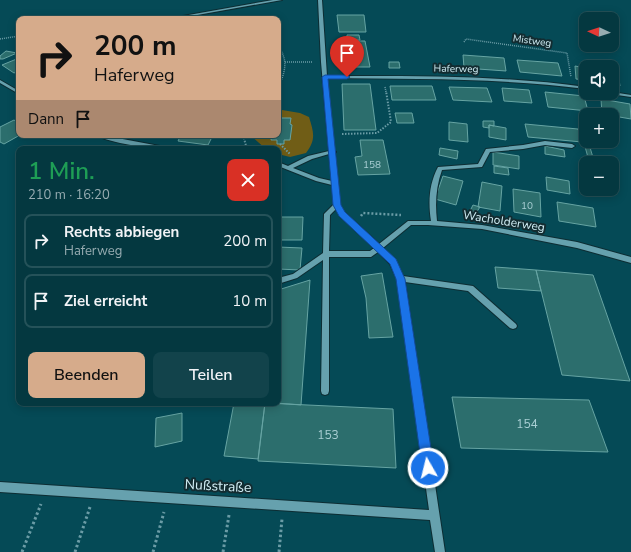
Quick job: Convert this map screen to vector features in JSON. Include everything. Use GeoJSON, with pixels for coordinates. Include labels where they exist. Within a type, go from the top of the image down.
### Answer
{"type":"FeatureCollection","features":[{"type":"Feature","properties":{"kind":"street"},"geometry":{"type":"LineString","coordinates":[[184,16],[280,0]]}},
{"type":"Feature","properties":{"kind":"street"},"geometry":{"type":"LineString","coordinates":[[320,0],[323,62],[337,205],[342,214],[379,247],[393,262],[401,279],[440,552]]}},
{"type":"Feature","properties":{"kind":"street","name":"Haferweg"},"geometry":{"type":"LineString","coordinates":[[325,77],[475,78],[579,87]]}},
{"type":"Feature","properties":{"kind":"street"},"geometry":{"type":"LineString","coordinates":[[0,82],[16,91]]}},
{"type":"Feature","properties":{"kind":"street"},"geometry":{"type":"LineString","coordinates":[[619,94],[631,96]]}},
{"type":"Feature","properties":{"kind":"street"},"geometry":{"type":"LineString","coordinates":[[116,138],[152,146]]}},
{"type":"Feature","properties":{"kind":"street"},"geometry":{"type":"LineString","coordinates":[[431,223],[433,184],[440,168],[480,166],[488,150],[523,147],[545,143],[572,146]]}},
{"type":"Feature","properties":{"kind":"street"},"geometry":{"type":"LineString","coordinates":[[288,168],[297,162],[320,154],[333,152]]}},
{"type":"Feature","properties":{"kind":"street"},"geometry":{"type":"LineString","coordinates":[[281,165],[326,183],[334,183]]}},
{"type":"Feature","properties":{"kind":"street"},"geometry":{"type":"LineString","coordinates":[[325,391],[327,214],[337,205]]}},
{"type":"Feature","properties":{"kind":"street","name":"Wacholderweg"},"geometry":{"type":"LineString","coordinates":[[326,254],[371,254],[410,223],[431,223],[482,227],[577,245],[631,260]]}},
{"type":"Feature","properties":{"kind":"street"},"geometry":{"type":"LineString","coordinates":[[281,280],[295,276],[326,254]]}},
{"type":"Feature","properties":{"kind":"street"},"geometry":{"type":"LineString","coordinates":[[401,279],[470,288],[513,326]]}},
{"type":"Feature","properties":{"kind":"street","name":"Nußstraße"},"geometry":{"type":"LineString","coordinates":[[0,487],[283,504],[435,515]]}},
{"type":"Feature","properties":{"kind":"path"},"geometry":{"type":"LineString","coordinates":[[0,39],[16,36]]}},
{"type":"Feature","properties":{"kind":"path","name":"Mistweg"},"geometry":{"type":"LineString","coordinates":[[464,42],[466,39],[566,53],[573,87]]}},
{"type":"Feature","properties":{"kind":"path"},"geometry":{"type":"LineString","coordinates":[[281,49],[285,62],[281,78]]}},
{"type":"Feature","properties":{"kind":"path"},"geometry":{"type":"LineString","coordinates":[[285,62],[323,62]]}},
{"type":"Feature","properties":{"kind":"path"},"geometry":{"type":"LineString","coordinates":[[331,134],[377,133],[391,122],[384,77]]}},
{"type":"Feature","properties":{"kind":"path"},"geometry":{"type":"LineString","coordinates":[[280,144],[297,162]]}},
{"type":"Feature","properties":{"kind":"path"},"geometry":{"type":"LineString","coordinates":[[352,223],[363,213],[401,215],[431,223]]}},
{"type":"Feature","properties":{"kind":"path"},"geometry":{"type":"LineString","coordinates":[[22,552],[46,490]]}},
{"type":"Feature","properties":{"kind":"path"},"geometry":{"type":"LineString","coordinates":[[75,552],[94,492]]}},
{"type":"Feature","properties":{"kind":"path"},"geometry":{"type":"LineString","coordinates":[[153,552],[167,497]]}},
{"type":"Feature","properties":{"kind":"path"},"geometry":{"type":"LineString","coordinates":[[223,552],[231,501]]}},
{"type":"Feature","properties":{"kind":"path"},"geometry":{"type":"LineString","coordinates":[[279,552],[283,504]]}},
{"type":"Feature","properties":{"kind":"shaded area"},"geometry":{"type":"Polygon","coordinates":[[[281,110],[300,113],[309,117],[313,140],[306,153],[290,157],[281,155],[281,146],[263,146],[253,138],[281,138],[281,110]]]}},
{"type":"Feature","properties":{"kind":"building"},"geometry":{"type":"Polygon","coordinates":[[[337,15],[364,15],[366,32],[339,32],[337,15]]]}},
{"type":"Feature","properties":{"kind":"building"},"geometry":{"type":"Polygon","coordinates":[[[347,35],[359,35],[360,40],[347,40],[347,35]]]}},
{"type":"Feature","properties":{"kind":"building"},"geometry":{"type":"Polygon","coordinates":[[[337,41],[365,41],[370,67],[340,67],[337,41]]]}},
{"type":"Feature","properties":{"kind":"building"},"geometry":{"type":"Polygon","coordinates":[[[6,51],[16,53],[3,59],[0,59],[0,56],[6,51]]]}},
{"type":"Feature","properties":{"kind":"building"},"geometry":{"type":"Polygon","coordinates":[[[463,55],[504,58],[506,71],[464,68],[463,55]]]}},
{"type":"Feature","properties":{"kind":"building"},"geometry":{"type":"Polygon","coordinates":[[[16,59],[16,72],[14,73],[2,65],[16,59]]]}},
{"type":"Feature","properties":{"kind":"building"},"geometry":{"type":"Polygon","coordinates":[[[517,60],[558,63],[562,76],[520,72],[517,60]]]}},
{"type":"Feature","properties":{"kind":"building"},"geometry":{"type":"Polygon","coordinates":[[[389,62],[399,62],[400,68],[389,68],[389,62]]]}},
{"type":"Feature","properties":{"kind":"building"},"geometry":{"type":"Polygon","coordinates":[[[575,66],[579,67],[579,79],[576,79],[575,66]]]}},
{"type":"Feature","properties":{"kind":"building"},"geometry":{"type":"Polygon","coordinates":[[[342,84],[370,84],[376,130],[344,130],[342,84]]]}},
{"type":"Feature","properties":{"kind":"building"},"geometry":{"type":"Polygon","coordinates":[[[390,86],[432,86],[436,100],[392,100],[390,86]]]}},
{"type":"Feature","properties":{"kind":"building"},"geometry":{"type":"Polygon","coordinates":[[[449,87],[487,88],[492,102],[453,100],[449,87]]]}},
{"type":"Feature","properties":{"kind":"building"},"geometry":{"type":"Polygon","coordinates":[[[502,88],[529,90],[532,103],[504,101],[502,88]]]}},
{"type":"Feature","properties":{"kind":"building"},"geometry":{"type":"Polygon","coordinates":[[[545,92],[579,95],[579,100],[585,100],[587,108],[579,108],[579,110],[548,107],[545,92]]]}},
{"type":"Feature","properties":{"kind":"building"},"geometry":{"type":"Polygon","coordinates":[[[601,100],[630,104],[631,119],[619,117],[619,108],[602,108],[601,100]]]}},
{"type":"Feature","properties":{"kind":"building"},"geometry":{"type":"Polygon","coordinates":[[[395,113],[412,113],[414,123],[397,123],[395,113]]]}},
{"type":"Feature","properties":{"kind":"building"},"geometry":{"type":"Polygon","coordinates":[[[281,118],[291,118],[290,124],[292,125],[290,140],[284,140],[284,144],[277,144],[277,140],[271,140],[271,138],[281,138],[281,118]]]}},
{"type":"Feature","properties":{"kind":"building"},"geometry":{"type":"Polygon","coordinates":[[[14,120],[16,121],[16,137],[4,144],[0,142],[0,127],[14,120]]]}},
{"type":"Feature","properties":{"kind":"building"},"geometry":{"type":"Polygon","coordinates":[[[483,121],[494,121],[494,126],[489,125],[489,128],[483,127],[483,121]]]}},
{"type":"Feature","properties":{"kind":"building"},"geometry":{"type":"Polygon","coordinates":[[[449,122],[467,124],[468,142],[449,140],[449,122]]]}},
{"type":"Feature","properties":{"kind":"building"},"geometry":{"type":"Polygon","coordinates":[[[525,124],[578,129],[579,132],[579,142],[528,137],[525,124]]]}},
{"type":"Feature","properties":{"kind":"building"},"geometry":{"type":"Polygon","coordinates":[[[489,125],[506,128],[506,140],[489,137],[489,125]]]}},
{"type":"Feature","properties":{"kind":"building"},"geometry":{"type":"Polygon","coordinates":[[[180,138],[212,138],[208,145],[178,141],[180,138]]]}},
{"type":"Feature","properties":{"kind":"building"},"geometry":{"type":"Polygon","coordinates":[[[360,140],[383,140],[390,174],[358,175],[355,157],[362,156],[360,140]]]}},
{"type":"Feature","properties":{"kind":"building"},"geometry":{"type":"Polygon","coordinates":[[[545,146],[564,150],[565,157],[545,154],[545,146]]]}},
{"type":"Feature","properties":{"kind":"building"},"geometry":{"type":"Polygon","coordinates":[[[440,148],[458,151],[457,159],[439,155],[440,148]]]}},
{"type":"Feature","properties":{"kind":"building"},"geometry":{"type":"Polygon","coordinates":[[[585,148],[590,148],[593,156],[588,156],[585,148]]]}},
{"type":"Feature","properties":{"kind":"building"},"geometry":{"type":"Polygon","coordinates":[[[493,152],[519,156],[519,169],[493,165],[493,152]]]}},
{"type":"Feature","properties":{"kind":"building"},"geometry":{"type":"Polygon","coordinates":[[[494,166],[508,168],[509,175],[494,173],[494,166]]]}},
{"type":"Feature","properties":{"kind":"building"},"geometry":{"type":"Polygon","coordinates":[[[443,176],[463,181],[456,205],[435,199],[443,176]]]}},
{"type":"Feature","properties":{"kind":"building"},"geometry":{"type":"Polygon","coordinates":[[[546,177],[569,181],[570,194],[547,190],[546,177]]]}},
{"type":"Feature","properties":{"kind":"building"},"geometry":{"type":"Polygon","coordinates":[[[482,182],[502,186],[500,211],[478,207],[482,182]]]}},
{"type":"Feature","properties":{"kind":"building"},"geometry":{"type":"Polygon","coordinates":[[[513,189],[540,193],[541,217],[514,212],[513,189]]]}},
{"type":"Feature","properties":{"kind":"building"},"geometry":{"type":"Polygon","coordinates":[[[557,202],[593,208],[596,227],[559,221],[557,202]]]}},
{"type":"Feature","properties":{"kind":"building"},"geometry":{"type":"Polygon","coordinates":[[[473,205],[480,207],[476,213],[470,211],[473,205]]]}},
{"type":"Feature","properties":{"kind":"building"},"geometry":{"type":"Polygon","coordinates":[[[281,217],[303,217],[302,240],[281,240],[281,217]]]}},
{"type":"Feature","properties":{"kind":"building"},"geometry":{"type":"Polygon","coordinates":[[[281,247],[302,248],[300,270],[281,269],[281,247]]]}},
{"type":"Feature","properties":{"kind":"building"},"geometry":{"type":"Polygon","coordinates":[[[495,267],[536,270],[541,291],[498,288],[495,267]]]}},
{"type":"Feature","properties":{"kind":"building"},"geometry":{"type":"Polygon","coordinates":[[[536,270],[593,275],[630,381],[562,375],[536,270]]]}},
{"type":"Feature","properties":{"kind":"building"},"geometry":{"type":"Polygon","coordinates":[[[382,273],[393,337],[369,338],[366,298],[361,276],[382,273]]]}},
{"type":"Feature","properties":{"kind":"building"},"geometry":{"type":"Polygon","coordinates":[[[310,280],[301,405],[281,403],[281,289],[310,280]]]}},
{"type":"Feature","properties":{"kind":"building"},"geometry":{"type":"Polygon","coordinates":[[[452,397],[589,400],[608,452],[461,448],[452,397]]]}},
{"type":"Feature","properties":{"kind":"building"},"geometry":{"type":"Polygon","coordinates":[[[281,404],[393,409],[396,468],[258,461],[265,406],[281,406],[281,404]]]}},
{"type":"Feature","properties":{"kind":"building"},"geometry":{"type":"Polygon","coordinates":[[[233,406],[265,406],[258,459],[224,456],[233,406]]]}},
{"type":"Feature","properties":{"kind":"building"},"geometry":{"type":"Polygon","coordinates":[[[182,413],[182,441],[155,447],[156,418],[182,413]]]}},
{"type":"Feature","properties":{"kind":"route"},"geometry":{"type":"LineString","coordinates":[[347,77],[325,77],[337,205],[342,214],[379,247],[393,262],[401,279],[428,468]]}}]}
